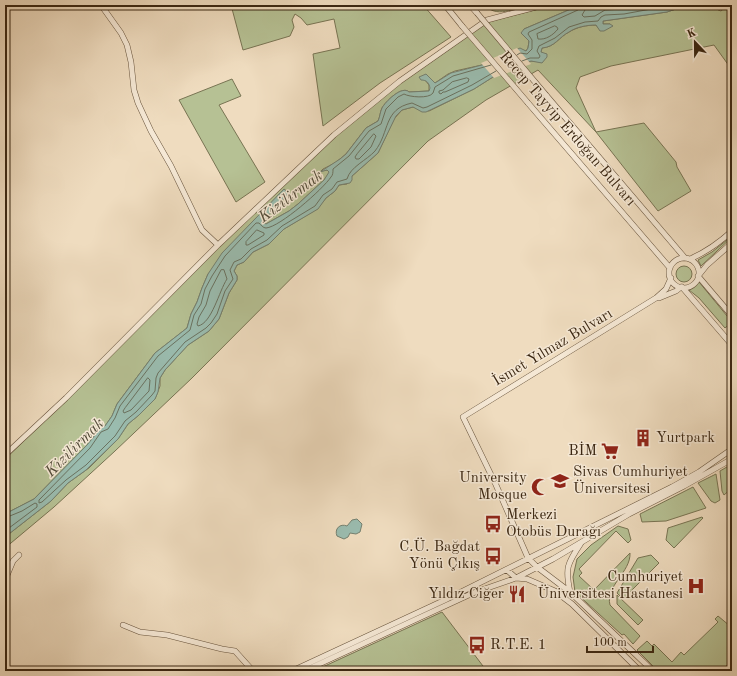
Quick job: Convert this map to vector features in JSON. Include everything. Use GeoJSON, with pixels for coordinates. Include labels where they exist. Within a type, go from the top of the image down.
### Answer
{"type":"FeatureCollection","features":[{"type":"Feature","properties":{"kind":"street"},"geometry":{"type":"LineString","coordinates":[[101,5],[121,33],[126,45],[131,62],[134,90],[138,103],[151,131],[171,166],[202,230],[218,245]]}},
{"type":"Feature","properties":{"kind":"street","name":"Recep Tayyip Erdoğan Bulvarı"},"geometry":{"type":"LineString","coordinates":[[445,5],[670,268]]}},
{"type":"Feature","properties":{"kind":"street","name":"Recep Tayyip Erdoğan Bulvarı"},"geometry":{"type":"LineString","coordinates":[[470,5],[688,259]]}},
{"type":"Feature","properties":{"kind":"street"},"geometry":{"type":"LineString","coordinates":[[5,455],[66,398],[218,245],[334,135],[400,81],[487,20],[544,5]]}},
{"type":"Feature","properties":{"kind":"street"},"geometry":{"type":"LineString","coordinates":[[732,231],[706,252],[688,259],[676,260],[670,268],[671,278],[674,282],[681,287],[732,345]]}},
{"type":"Feature","properties":{"kind":"street","name":"İsmet Yılmaz Bulvarı"},"geometry":{"type":"LineString","coordinates":[[528,558],[496,485],[463,417],[656,298],[676,291],[681,287],[692,285],[696,282],[698,276],[707,266],[732,243]]}},
{"type":"Feature","properties":{"kind":"street"},"geometry":{"type":"LineString","coordinates":[[688,259],[697,265],[698,276],[732,316]]}},
{"type":"Feature","properties":{"kind":"street","name":"İsmet Yılmaz Bulvarı"},"geometry":{"type":"LineString","coordinates":[[656,298],[666,288],[671,278]]}},
{"type":"Feature","properties":{"kind":"street"},"geometry":{"type":"LineString","coordinates":[[292,671],[506,570],[672,487],[699,472],[732,449]]}},
{"type":"Feature","properties":{"kind":"street"},"geometry":{"type":"LineString","coordinates":[[304,671],[473,593],[516,578],[629,514],[732,459]]}},
{"type":"Feature","properties":{"kind":"street"},"geometry":{"type":"LineString","coordinates":[[570,592],[566,574],[568,565],[573,554],[582,541]]}},
{"type":"Feature","properties":{"kind":"street"},"geometry":{"type":"LineString","coordinates":[[5,580],[13,561],[19,555]]}},
{"type":"Feature","properties":{"kind":"street"},"geometry":{"type":"LineString","coordinates":[[528,558],[537,567],[570,592],[653,671]]}},
{"type":"Feature","properties":{"kind":"street"},"geometry":{"type":"LineString","coordinates":[[506,570],[516,578],[533,581],[555,591],[572,604],[640,671]]}},
{"type":"Feature","properties":{"kind":"street"},"geometry":{"type":"LineString","coordinates":[[123,625],[140,632],[167,635],[222,649],[236,650],[253,671]]}},
{"type":"Feature","properties":{"kind":"green space"},"geometry":{"type":"Polygon","coordinates":[[[231,5],[423,5],[451,37],[380,83],[323,126],[313,54],[340,48],[334,19],[307,25],[295,14],[292,20],[294,27],[290,36],[243,50],[231,5]]]}},
{"type":"Feature","properties":{"kind":"green space"},"geometry":{"type":"Polygon","coordinates":[[[485,5],[528,5],[500,12],[489,9],[485,5]]]}},
{"type":"Feature","properties":{"kind":"green space"},"geometry":{"type":"Polygon","coordinates":[[[554,5],[583,5],[524,29],[524,36],[529,41],[526,51],[517,50],[482,65],[455,71],[435,83],[426,74],[425,80],[429,85],[429,91],[409,92],[406,90],[398,92],[386,102],[382,108],[378,121],[366,128],[346,154],[335,163],[321,171],[327,170],[330,172],[324,180],[289,211],[266,224],[263,222],[265,219],[289,193],[284,189],[208,274],[191,314],[187,328],[155,353],[117,404],[112,416],[105,426],[98,429],[87,445],[34,499],[5,514],[5,459],[67,400],[219,246],[335,137],[401,83],[488,22],[554,5]]]}},
{"type":"Feature","properties":{"kind":"green space"},"geometry":{"type":"Polygon","coordinates":[[[715,5],[718,10],[721,11],[728,5],[732,5],[732,70],[714,45],[611,66],[580,77],[576,88],[596,132],[538,70],[486,100],[428,141],[192,378],[54,507],[5,548],[5,537],[51,501],[68,483],[89,468],[118,439],[128,424],[155,399],[160,386],[160,378],[165,370],[188,345],[209,331],[219,319],[229,293],[237,280],[237,276],[234,271],[237,265],[244,262],[253,252],[269,244],[284,229],[317,209],[339,185],[347,184],[352,176],[378,153],[394,119],[402,110],[413,107],[429,111],[474,89],[493,77],[531,61],[542,62],[542,48],[554,44],[572,30],[596,25],[600,30],[610,24],[603,24],[603,21],[667,12],[682,7],[715,5]]]}},
{"type":"Feature","properties":{"kind":"green space"},"geometry":{"type":"Polygon","coordinates":[[[232,79],[241,96],[219,105],[265,182],[236,202],[179,100],[232,79]]]}},
{"type":"Feature","properties":{"kind":"green space"},"geometry":{"type":"Polygon","coordinates":[[[644,123],[676,162],[677,167],[691,191],[658,211],[596,132],[644,123]]]}},
{"type":"Feature","properties":{"kind":"green space"},"geometry":{"type":"Polygon","coordinates":[[[732,236],[701,266],[698,260],[712,252],[732,236]]]}},
{"type":"Feature","properties":{"kind":"green space"},"geometry":{"type":"Polygon","coordinates":[[[681,266],[687,266],[692,271],[690,280],[687,282],[681,282],[676,277],[676,271],[681,266]]]}},
{"type":"Feature","properties":{"kind":"green space"},"geometry":{"type":"Polygon","coordinates":[[[699,282],[732,322],[725,328],[699,298],[689,290],[699,282]]]}},
{"type":"Feature","properties":{"kind":"green space"},"geometry":{"type":"Polygon","coordinates":[[[732,464],[732,488],[724,495],[722,491],[720,471],[732,464]]]}},
{"type":"Feature","properties":{"kind":"green space"},"geometry":{"type":"Polygon","coordinates":[[[716,474],[720,500],[715,503],[711,501],[698,483],[716,474]]]}},
{"type":"Feature","properties":{"kind":"green space"},"geometry":{"type":"Polygon","coordinates":[[[693,487],[706,508],[666,521],[642,522],[640,514],[693,487]]]}},
{"type":"Feature","properties":{"kind":"green space"},"geometry":{"type":"Polygon","coordinates":[[[702,517],[703,518],[674,548],[666,540],[668,528],[702,517]]]}},
{"type":"Feature","properties":{"kind":"green space"},"geometry":{"type":"Polygon","coordinates":[[[618,526],[628,529],[631,540],[628,543],[616,531],[579,569],[582,573],[579,576],[594,590],[630,553],[627,566],[614,585],[609,598],[610,605],[640,636],[633,644],[624,634],[622,635],[575,592],[573,577],[577,559],[591,545],[618,526]]]}},
{"type":"Feature","properties":{"kind":"green space"},"geometry":{"type":"Polygon","coordinates":[[[651,555],[659,563],[623,599],[617,593],[638,558],[651,555]]]}},
{"type":"Feature","properties":{"kind":"green space"},"geometry":{"type":"Polygon","coordinates":[[[617,595],[643,620],[638,625],[617,604],[617,595]]]}},
{"type":"Feature","properties":{"kind":"green space"},"geometry":{"type":"Polygon","coordinates":[[[442,612],[486,670],[485,671],[314,671],[442,612]]]}},
{"type":"Feature","properties":{"kind":"green space"},"geometry":{"type":"Polygon","coordinates":[[[718,616],[732,626],[732,660],[726,666],[730,670],[729,671],[658,671],[637,650],[647,641],[652,646],[654,644],[672,662],[681,652],[684,655],[718,622],[715,619],[718,616]]]}},
{"type":"Feature","properties":{"kind":"water"},"geometry":{"type":"Polygon","coordinates":[[[583,5],[698,5],[682,7],[667,12],[603,21],[603,24],[610,24],[613,26],[604,31],[600,31],[596,25],[585,26],[572,30],[554,44],[542,48],[541,52],[547,54],[547,57],[542,63],[531,61],[493,77],[474,89],[426,112],[422,112],[413,107],[402,110],[396,116],[378,153],[352,176],[350,183],[339,185],[335,191],[326,198],[318,209],[284,229],[269,244],[253,252],[244,262],[237,265],[234,271],[237,276],[237,280],[229,293],[219,319],[209,331],[188,345],[165,370],[160,378],[158,392],[155,399],[128,424],[118,439],[86,470],[68,483],[51,501],[5,537],[5,514],[34,499],[87,445],[98,429],[105,426],[112,416],[117,404],[155,353],[187,328],[191,314],[208,274],[222,253],[284,189],[286,191],[289,190],[289,193],[265,219],[263,222],[266,224],[289,211],[324,180],[329,172],[327,170],[320,172],[346,154],[366,128],[378,121],[382,108],[394,95],[398,92],[406,90],[409,92],[429,91],[430,88],[428,83],[421,80],[419,77],[426,74],[435,83],[451,73],[482,65],[520,48],[526,51],[529,41],[521,33],[524,29],[583,5]]]}},
{"type":"Feature","properties":{"kind":"water"},"geometry":{"type":"Polygon","coordinates":[[[357,519],[362,524],[360,532],[356,534],[350,533],[348,537],[344,539],[337,536],[336,531],[338,527],[342,525],[347,526],[352,520],[357,519]]]}},
{"type":"Feature","properties":{"kind":"pier"},"geometry":{"type":"Polygon","coordinates":[[[517,48],[531,64],[494,78],[481,63],[517,48]]]}},
{"type":"Feature","properties":{"kind":"place","name":"Yurtpark"},"geometry":{"type":"Point","coordinates":[643,438]}},
{"type":"Feature","properties":{"kind":"place","name":"BİM"},"geometry":{"type":"Point","coordinates":[610,451]}},
{"type":"Feature","properties":{"kind":"place","name":"Sivas Cumhuriyet Üniversitesi"},"geometry":{"type":"Point","coordinates":[560,481]}},
{"type":"Feature","properties":{"kind":"place","name":"University Mosque"},"geometry":{"type":"Point","coordinates":[540,487]}},
{"type":"Feature","properties":{"kind":"place","name":"Merkezi Otobüs Durağı"},"geometry":{"type":"Point","coordinates":[493,524]}},
{"type":"Feature","properties":{"kind":"place","name":"C.Ü. Bağdat Yönü Çıkış"},"geometry":{"type":"Point","coordinates":[493,556]}},
{"type":"Feature","properties":{"kind":"place","name":"Cumhuriyet Üniversitesi Hastanesi"},"geometry":{"type":"Point","coordinates":[696,586]}},
{"type":"Feature","properties":{"kind":"place","name":"Yıldız Ciğer"},"geometry":{"type":"Point","coordinates":[517,594]}},
{"type":"Feature","properties":{"kind":"place","name":"R.T.E. 1"},"geometry":{"type":"Point","coordinates":[477,645]}},
{"type":"Feature","properties":{"kind":"water label","name":"Kizilirmak"},"geometry":{"type":"Point","coordinates":[291,197]}},
{"type":"Feature","properties":{"kind":"water label","name":"Kizilirmak"},"geometry":{"type":"Point","coordinates":[75,448]}}]}
